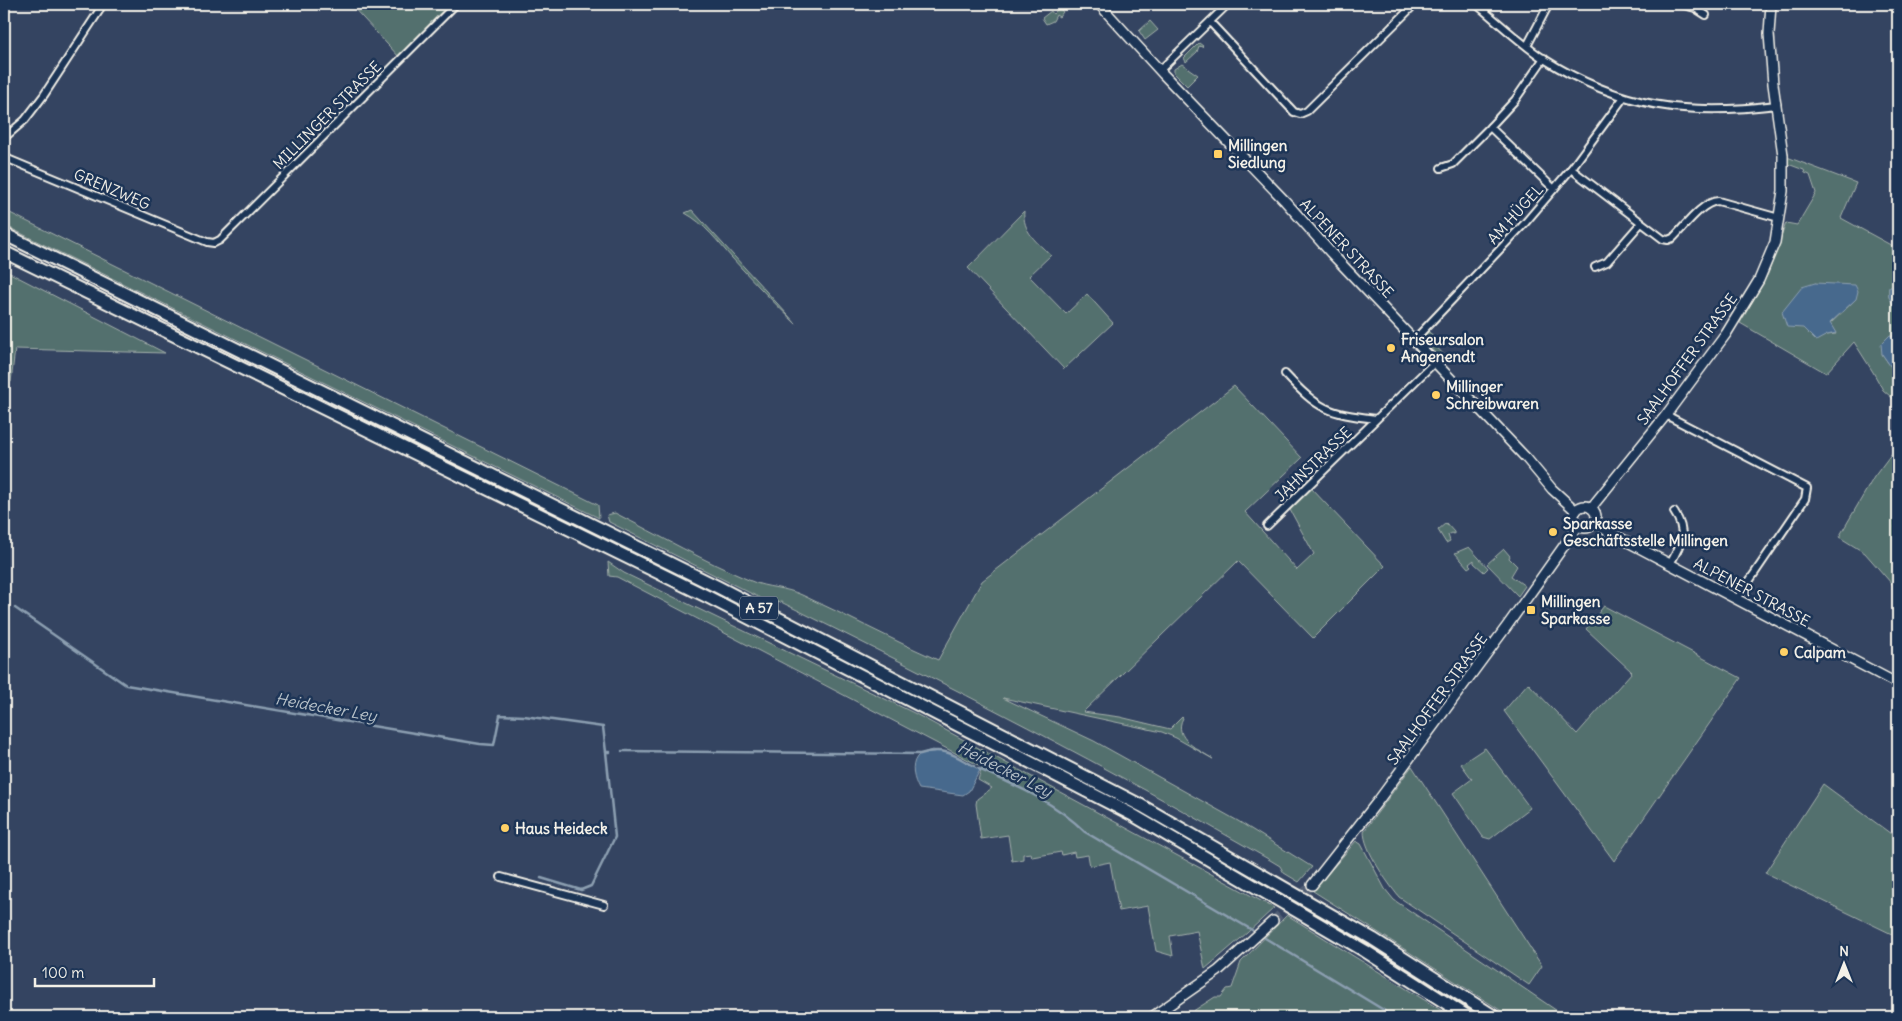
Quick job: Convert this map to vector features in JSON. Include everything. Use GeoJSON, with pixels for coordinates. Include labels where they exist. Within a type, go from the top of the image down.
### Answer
{"type":"FeatureCollection","features":[{"type":"Feature","properties":{"kind":"highway","name":"A 57"},"geometry":{"type":"LineString","coordinates":[[4,234],[709,582],[1142,806],[1373,939],[1495,1017]]}},
{"type":"Feature","properties":{"kind":"highway","name":"A 57"},"geometry":{"type":"LineString","coordinates":[[4,252],[699,593],[1131,814],[1365,951],[1468,1017]]}},
{"type":"Feature","properties":{"kind":"street"},"geometry":{"type":"LineString","coordinates":[[4,138],[25,120],[44,95],[102,4]]}},
{"type":"Feature","properties":{"kind":"street","name":"MILLINGER STRASSE"},"geometry":{"type":"LineString","coordinates":[[214,243],[220,240],[456,4]]}},
{"type":"Feature","properties":{"kind":"street","name":"ALPENER STRASSE"},"geometry":{"type":"LineString","coordinates":[[1100,4],[1552,489],[1576,510]]}},
{"type":"Feature","properties":{"kind":"street"},"geometry":{"type":"LineString","coordinates":[[1160,70],[1228,4]]}},
{"type":"Feature","properties":{"kind":"street"},"geometry":{"type":"LineString","coordinates":[[1210,22],[1294,112],[1300,114],[1307,111],[1415,4]]}},
{"type":"Feature","properties":{"kind":"street"},"geometry":{"type":"LineString","coordinates":[[1476,4],[1544,58],[1586,82],[1624,97],[1675,108],[1710,110],[1777,105]]}},
{"type":"Feature","properties":{"kind":"street"},"geometry":{"type":"LineString","coordinates":[[1527,46],[1549,4]]}},
{"type":"Feature","properties":{"kind":"street"},"geometry":{"type":"LineString","coordinates":[[1681,4],[1695,8],[1706,15]]}},
{"type":"Feature","properties":{"kind":"street","name":"SAALHOFFER STRASSE"},"geometry":{"type":"LineString","coordinates":[[1591,508],[1666,415],[1726,334],[1759,280],[1775,242],[1783,191],[1783,155],[1773,84],[1769,34],[1771,4]]}},
{"type":"Feature","properties":{"kind":"street"},"geometry":{"type":"LineString","coordinates":[[1442,168],[1453,164],[1490,128],[1515,100],[1544,58]]}},
{"type":"Feature","properties":{"kind":"street","name":"AM HÜGEL"},"geometry":{"type":"LineString","coordinates":[[1414,340],[1525,223],[1571,169],[1624,97]]}},
{"type":"Feature","properties":{"kind":"street"},"geometry":{"type":"LineString","coordinates":[[1490,128],[1554,189]]}},
{"type":"Feature","properties":{"kind":"street","name":"GRENZWEG"},"geometry":{"type":"LineString","coordinates":[[4,153],[8,159],[207,242],[214,243]]}},
{"type":"Feature","properties":{"kind":"street"},"geometry":{"type":"LineString","coordinates":[[1571,169],[1663,239],[1673,238],[1705,205],[1712,201],[1779,218]]}},
{"type":"Feature","properties":{"kind":"street"},"geometry":{"type":"LineString","coordinates":[[1595,267],[1607,262],[1641,223]]}},
{"type":"Feature","properties":{"kind":"street","name":"JAHNSTRASSE"},"geometry":{"type":"LineString","coordinates":[[1267,526],[1435,362]]}},
{"type":"Feature","properties":{"kind":"street","name":"JAHNSTRASSE"},"geometry":{"type":"LineString","coordinates":[[1285,374],[1305,395],[1323,408],[1339,414],[1376,419]]}},
{"type":"Feature","properties":{"kind":"street"},"geometry":{"type":"LineString","coordinates":[[1666,415],[1808,488],[1805,499],[1737,599]]}},
{"type":"Feature","properties":{"kind":"street"},"geometry":{"type":"LineString","coordinates":[[1581,506],[1591,508],[1596,516],[1595,522],[1589,527],[1578,526],[1574,517],[1576,510],[1581,506]]}},
{"type":"Feature","properties":{"kind":"street"},"geometry":{"type":"LineString","coordinates":[[1670,564],[1679,547],[1682,534],[1681,526],[1674,512]]}},
{"type":"Feature","properties":{"kind":"street","name":"ALPENER STRASSE"},"geometry":{"type":"LineString","coordinates":[[1595,522],[1606,531],[1898,684]]}},
{"type":"Feature","properties":{"kind":"street","name":"SAALHOFFER STRASSE"},"geometry":{"type":"LineString","coordinates":[[1312,884],[1378,801],[1578,526]]}},
{"type":"Feature","properties":{"kind":"street"},"geometry":{"type":"LineString","coordinates":[[501,877],[604,905]]}},
{"type":"Feature","properties":{"kind":"street"},"geometry":{"type":"LineString","coordinates":[[1152,1017],[1218,971],[1273,922]]}},
{"type":"Feature","properties":{"kind":"green space"},"geometry":{"type":"Polygon","coordinates":[[[350,4],[456,4],[401,59],[350,4]]]}},
{"type":"Feature","properties":{"kind":"green space"},"geometry":{"type":"Polygon","coordinates":[[[1059,8],[1063,12],[1059,17],[1056,15],[1053,21],[1046,24],[1042,18],[1051,11],[1053,14],[1059,8]]]}},
{"type":"Feature","properties":{"kind":"green space"},"geometry":{"type":"Polygon","coordinates":[[[1150,21],[1158,30],[1145,40],[1139,31],[1150,21]]]}},
{"type":"Feature","properties":{"kind":"green space"},"geometry":{"type":"Polygon","coordinates":[[[1199,43],[1203,46],[1199,46],[1197,52],[1186,62],[1184,58],[1199,43]]]}},
{"type":"Feature","properties":{"kind":"green space"},"geometry":{"type":"Polygon","coordinates":[[[1182,64],[1198,75],[1187,86],[1174,73],[1174,69],[1182,64]]]}},
{"type":"Feature","properties":{"kind":"green space"},"geometry":{"type":"Polygon","coordinates":[[[1787,157],[1856,183],[1841,218],[1898,249],[1898,287],[1889,288],[1889,297],[1898,313],[1898,338],[1890,335],[1882,354],[1898,377],[1898,409],[1895,407],[1897,402],[1883,390],[1854,342],[1826,373],[1740,323],[1768,274],[1786,223],[1797,225],[1816,193],[1810,175],[1805,173],[1804,170],[1788,164],[1787,157]],[[1815,283],[1803,328],[1816,340],[1827,335],[1836,334],[1830,324],[1856,299],[1815,283]]]}},
{"type":"Feature","properties":{"kind":"green space"},"geometry":{"type":"Polygon","coordinates":[[[4,210],[598,505],[599,518],[4,225],[4,210]]]}},
{"type":"Feature","properties":{"kind":"green space"},"geometry":{"type":"Polygon","coordinates":[[[692,210],[797,325],[756,284],[710,233],[685,213],[692,210]]]}},
{"type":"Feature","properties":{"kind":"green space"},"geometry":{"type":"Polygon","coordinates":[[[1024,211],[1025,225],[1028,231],[1051,255],[1029,276],[1066,314],[1087,294],[1113,323],[1064,369],[968,268],[1024,211]]]}},
{"type":"Feature","properties":{"kind":"green space"},"geometry":{"type":"Polygon","coordinates":[[[4,270],[165,353],[15,349],[11,382],[4,380],[4,270]]]}},
{"type":"Feature","properties":{"kind":"green space"},"geometry":{"type":"Polygon","coordinates":[[[1426,330],[1434,336],[1430,340],[1447,358],[1443,361],[1421,338],[1421,335],[1426,330]]]}},
{"type":"Feature","properties":{"kind":"green space"},"geometry":{"type":"Polygon","coordinates":[[[1234,386],[1302,458],[1245,512],[1297,570],[1314,554],[1289,508],[1310,487],[1385,566],[1313,638],[1238,561],[1083,712],[1120,717],[1170,729],[1182,717],[1181,732],[1184,737],[1194,747],[1213,759],[1162,732],[1003,698],[1094,741],[1238,821],[1312,867],[1299,882],[1284,873],[1280,866],[1270,860],[1089,760],[966,695],[781,602],[772,604],[609,522],[607,515],[615,513],[734,573],[757,583],[802,595],[938,660],[982,581],[1234,386]]]}},
{"type":"Feature","properties":{"kind":"green space"},"geometry":{"type":"Polygon","coordinates":[[[1898,445],[1898,517],[1895,527],[1898,542],[1898,591],[1865,553],[1839,537],[1874,477],[1898,445]]]}},
{"type":"Feature","properties":{"kind":"green space"},"geometry":{"type":"Polygon","coordinates":[[[1446,523],[1454,534],[1448,535],[1450,541],[1446,543],[1438,530],[1446,523]]]}},
{"type":"Feature","properties":{"kind":"green space"},"geometry":{"type":"Polygon","coordinates":[[[1469,547],[1488,568],[1484,572],[1474,563],[1474,560],[1469,564],[1471,566],[1468,568],[1455,553],[1469,547]]]}},
{"type":"Feature","properties":{"kind":"green space"},"geometry":{"type":"Polygon","coordinates":[[[1504,549],[1517,566],[1511,576],[1525,586],[1518,596],[1487,564],[1504,549]]]}},
{"type":"Feature","properties":{"kind":"green space"},"geometry":{"type":"Polygon","coordinates":[[[608,562],[624,573],[914,713],[1274,908],[1205,969],[1197,931],[1170,936],[1173,956],[1156,951],[1148,906],[1119,911],[1110,862],[1090,866],[1088,855],[1075,857],[1074,852],[1062,855],[1061,852],[1032,857],[1031,853],[1023,854],[1023,859],[1012,861],[1008,835],[981,839],[977,799],[992,788],[978,780],[982,767],[617,577],[609,576],[608,562]]]}},
{"type":"Feature","properties":{"kind":"green space"},"geometry":{"type":"Polygon","coordinates":[[[1604,606],[1741,678],[1614,861],[1504,711],[1528,683],[1577,734],[1632,672],[1586,629],[1604,606]]]}},
{"type":"Feature","properties":{"kind":"green space"},"geometry":{"type":"Polygon","coordinates":[[[1485,748],[1530,808],[1490,839],[1483,837],[1453,793],[1472,779],[1461,764],[1485,748]]]}},
{"type":"Feature","properties":{"kind":"green space"},"geometry":{"type":"Polygon","coordinates":[[[1412,766],[1542,966],[1529,985],[1399,897],[1372,856],[1364,831],[1412,766]]]}},
{"type":"Feature","properties":{"kind":"green space"},"geometry":{"type":"Polygon","coordinates":[[[1823,784],[1898,839],[1898,937],[1765,873],[1823,784]]]}},
{"type":"Feature","properties":{"kind":"green space"},"geometry":{"type":"Polygon","coordinates":[[[1356,841],[1361,844],[1385,889],[1394,900],[1566,1017],[1511,1017],[1313,891],[1356,841]]]}},
{"type":"Feature","properties":{"kind":"green space"},"geometry":{"type":"Polygon","coordinates":[[[1287,915],[1452,1017],[1184,1017],[1215,997],[1221,997],[1227,989],[1232,988],[1241,962],[1287,915]]]}},
{"type":"Feature","properties":{"kind":"water"},"geometry":{"type":"Polygon","coordinates":[[[1815,283],[1855,285],[1858,291],[1856,299],[1830,323],[1836,333],[1816,341],[1803,328],[1787,327],[1782,312],[1802,287],[1815,283]]]}},
{"type":"Feature","properties":{"kind":"water"},"geometry":{"type":"Polygon","coordinates":[[[1889,287],[1898,287],[1898,313],[1889,297],[1889,287]]]}},
{"type":"Feature","properties":{"kind":"water"},"geometry":{"type":"Polygon","coordinates":[[[1890,335],[1898,338],[1898,377],[1882,354],[1881,344],[1890,335]]]}},
{"type":"Feature","properties":{"kind":"water"},"geometry":{"type":"Polygon","coordinates":[[[932,750],[949,752],[980,770],[969,791],[963,795],[919,789],[914,773],[915,761],[920,754],[932,750]]]}},
{"type":"Feature","properties":{"kind":"waterway","name":"Heidecker Ley"},"geometry":{"type":"LineString","coordinates":[[15,608],[126,685],[480,744],[494,745],[500,715],[524,716],[603,727],[606,752],[610,752]]}},
{"type":"Feature","properties":{"kind":"waterway","name":"Heidecker Ley"},"geometry":{"type":"LineString","coordinates":[[622,751],[920,754],[942,751],[961,758],[974,766]]}},
{"type":"Feature","properties":{"kind":"waterway"},"geometry":{"type":"LineString","coordinates":[[541,878],[581,890],[591,886],[615,837],[606,752]]}},
{"type":"Feature","properties":{"kind":"waterway","name":"Heidecker Ley"},"geometry":{"type":"LineString","coordinates":[[979,769],[1021,788],[1048,803],[1085,832],[1252,930]]}},
{"type":"Feature","properties":{"kind":"waterway"},"geometry":{"type":"LineString","coordinates":[[1265,938],[1382,1009],[1392,1017]]}},
{"type":"Feature","properties":{"kind":"tunnel"},"geometry":{"type":"LineString","coordinates":[[1273,921],[1312,885]]}},
{"type":"Feature","properties":{"kind":"place","name":"Millingen Siedlung"},"geometry":{"type":"Point","coordinates":[1218,154]}},
{"type":"Feature","properties":{"kind":"place","name":"Friseursalon Angenendt"},"geometry":{"type":"Point","coordinates":[1391,348]}},
{"type":"Feature","properties":{"kind":"place","name":"Millinger Schreibwaren"},"geometry":{"type":"Point","coordinates":[1436,395]}},
{"type":"Feature","properties":{"kind":"place","name":"Sparkasse Geschäftsstelle Millingen"},"geometry":{"type":"Point","coordinates":[1553,532]}},
{"type":"Feature","properties":{"kind":"place","name":"Millingen Sparkasse"},"geometry":{"type":"Point","coordinates":[1531,610]}},
{"type":"Feature","properties":{"kind":"place","name":"Calpam"},"geometry":{"type":"Point","coordinates":[1784,652]}},
{"type":"Feature","properties":{"kind":"place","name":"Haus Heideck"},"geometry":{"type":"Point","coordinates":[505,828]}}]}
